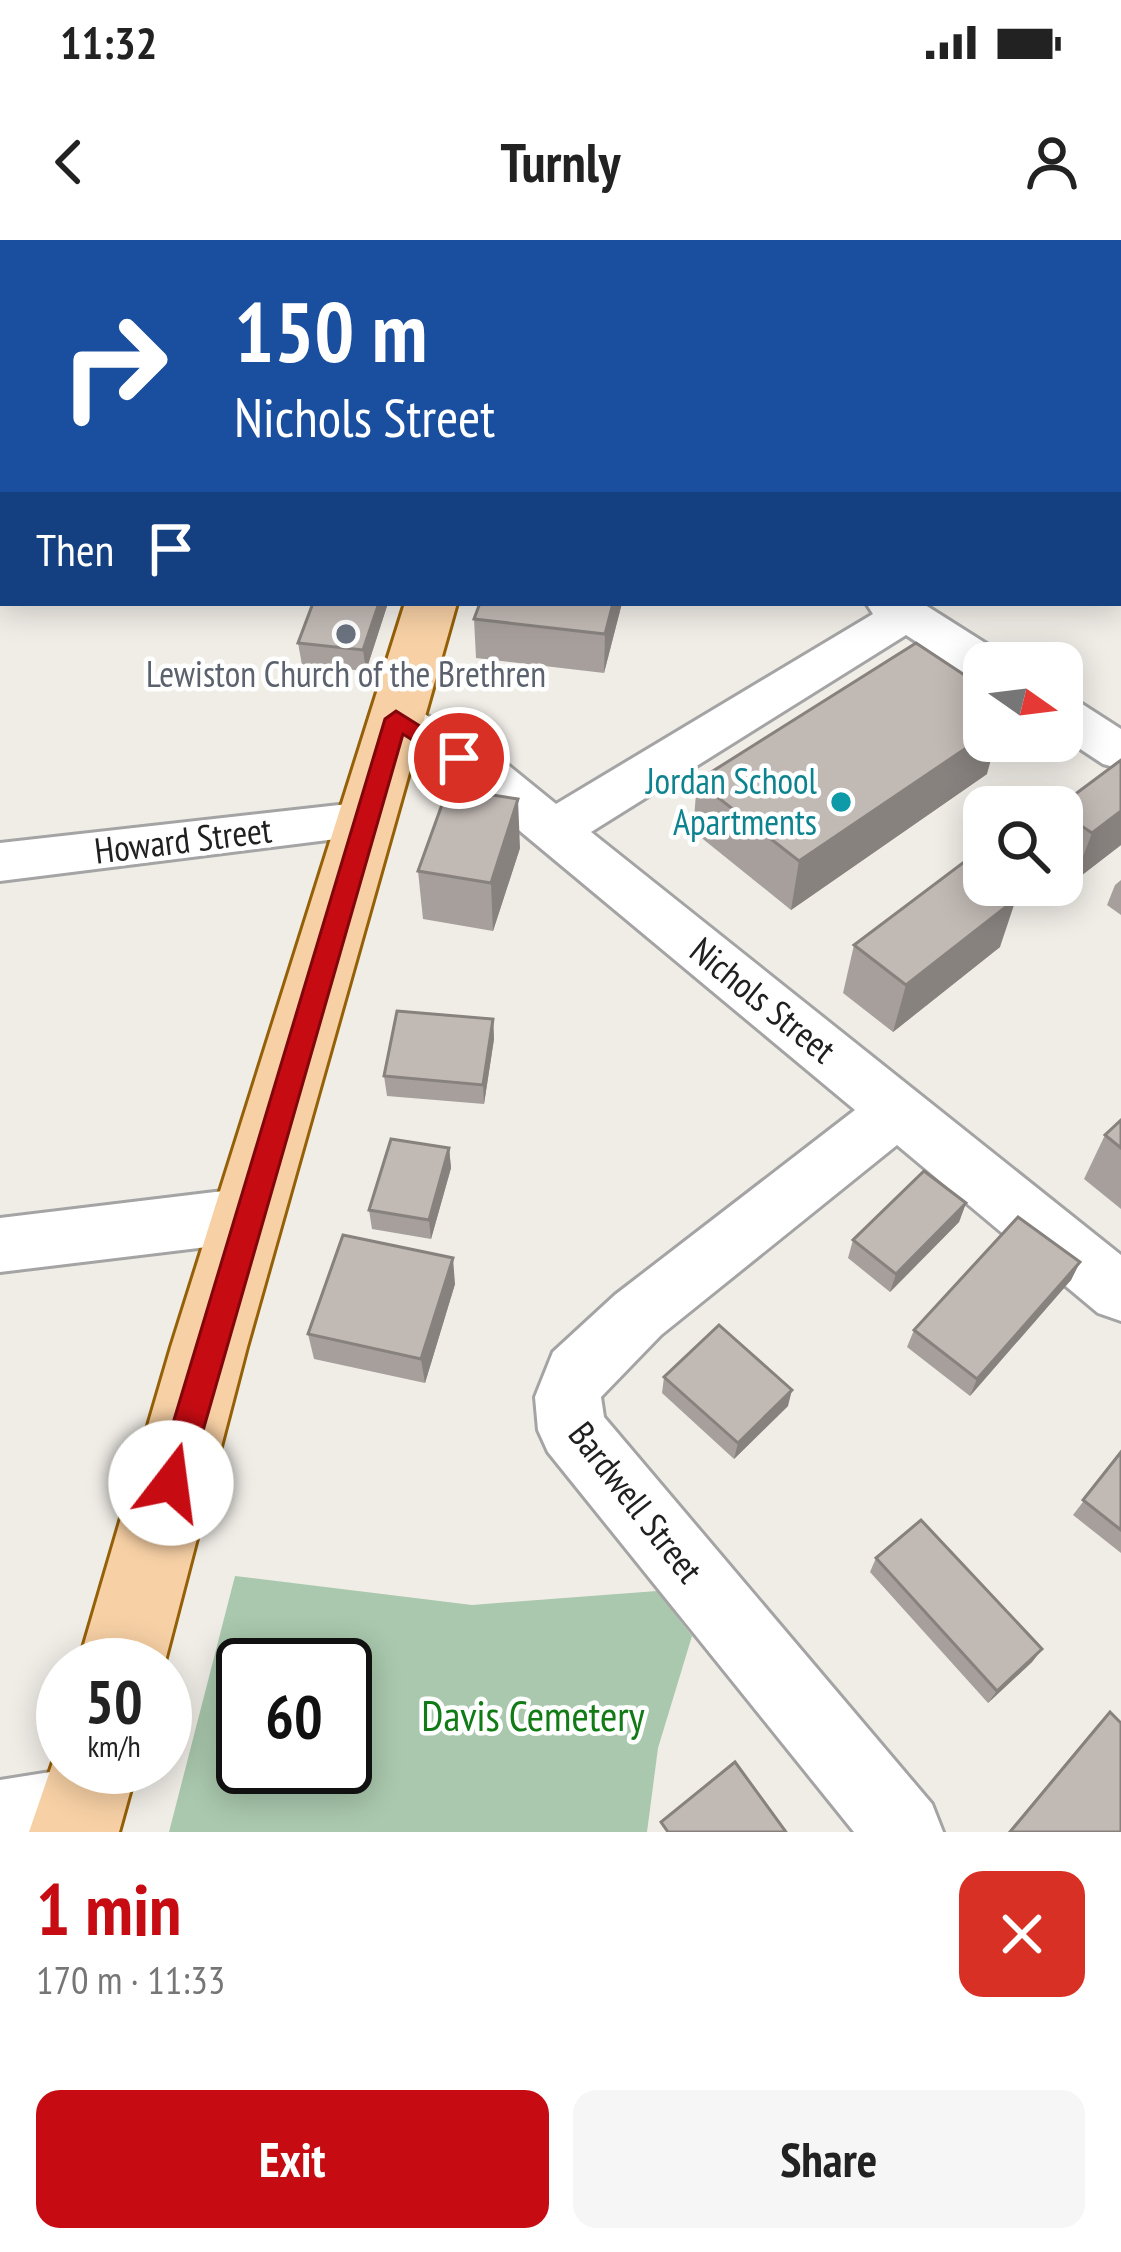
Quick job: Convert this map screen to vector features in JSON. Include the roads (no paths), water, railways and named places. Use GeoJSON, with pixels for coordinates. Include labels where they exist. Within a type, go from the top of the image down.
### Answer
{"type":"FeatureCollection","features":[{"type":"Feature","properties":{"kind":"main road"},"geometry":{"type":"LineString","coordinates":[[129,1638],[248,1214],[430,606]]}},
{"type":"Feature","properties":{"kind":"street"},"geometry":{"type":"LineString","coordinates":[[554,830],[898,609],[963,651]]}},
{"type":"Feature","properties":{"kind":"street","name":"Nichols Street"},"geometry":{"type":"LineString","coordinates":[[396,719],[490,778],[1121,1293]]}},
{"type":"Feature","properties":{"kind":"street"},"geometry":{"type":"LineString","coordinates":[[1083,728],[1121,752]]}},
{"type":"Feature","properties":{"kind":"street","name":"Howard Street"},"geometry":{"type":"LineString","coordinates":[[0,862],[366,820]]}},
{"type":"Feature","properties":{"kind":"street","name":"Bardwell Street"},"geometry":{"type":"LineString","coordinates":[[898,1111],[622,1330],[576,1373],[567,1416],[572,1430],[904,1832]]}},
{"type":"Feature","properties":{"kind":"street"},"geometry":{"type":"LineString","coordinates":[[0,1245],[248,1214]]}},
{"type":"Feature","properties":{"kind":"place","name":"Lewiston Church of the Brethren"},"geometry":{"type":"Point","coordinates":[346,634]}},
{"type":"Feature","properties":{"kind":"place","name":"Jordan School Apartments"},"geometry":{"type":"Point","coordinates":[841,802]}},
{"type":"Feature","properties":{"kind":"park label","name":"Davis Cemetery"},"geometry":{"type":"Point","coordinates":[533,1716]}}]}
